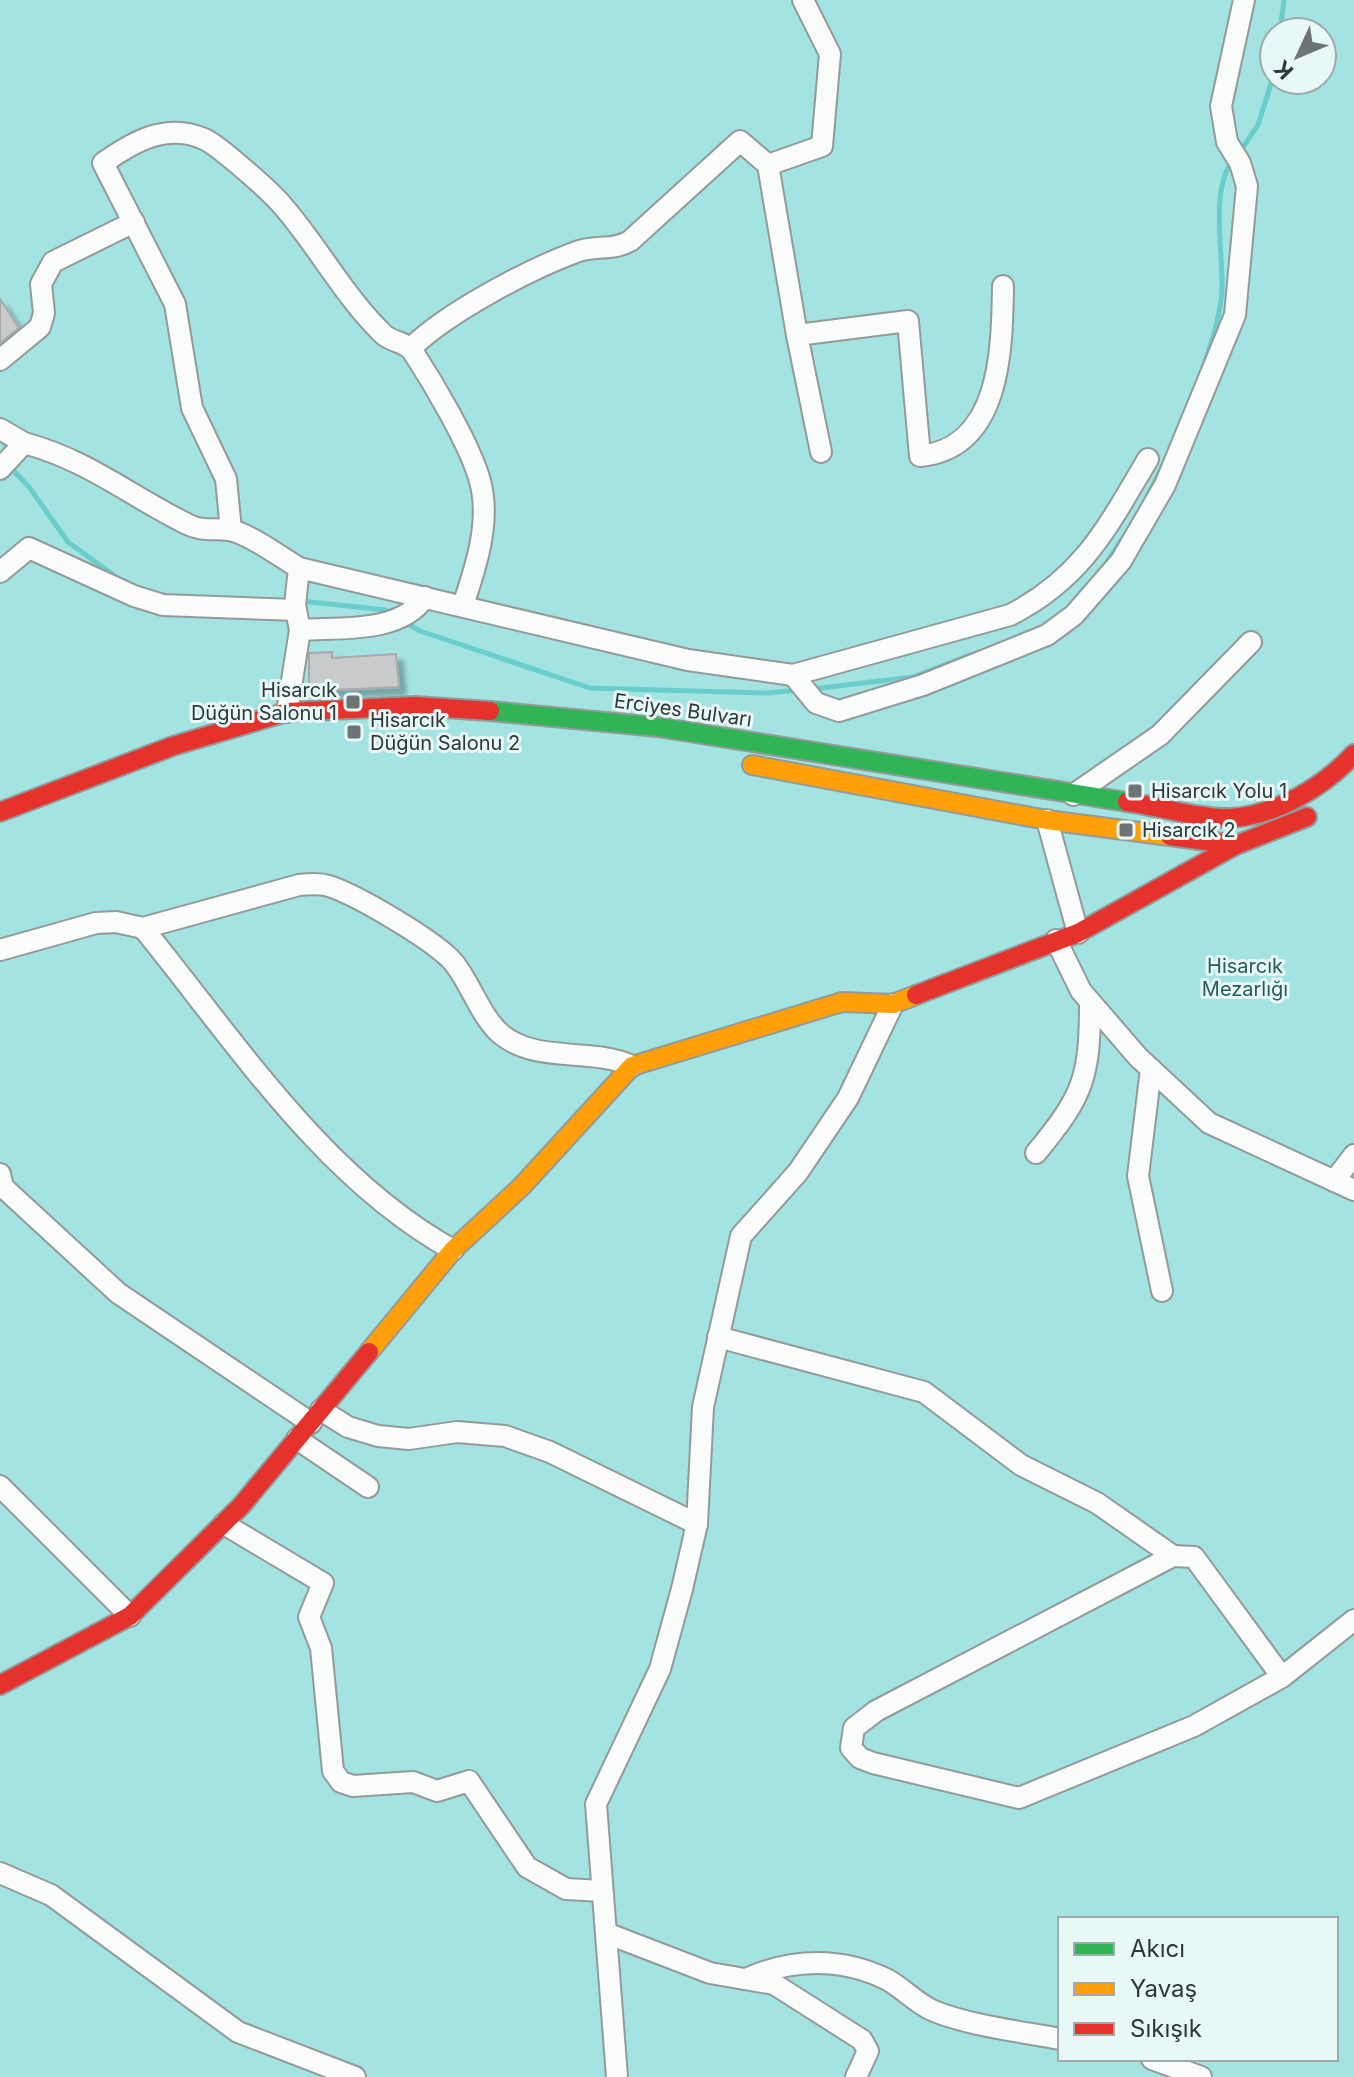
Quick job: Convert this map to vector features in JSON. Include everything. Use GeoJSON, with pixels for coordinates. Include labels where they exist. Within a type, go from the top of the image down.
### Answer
{"type":"FeatureCollection","features":[{"type":"Feature","properties":{"kind":"main road","name":"Erciyes Bulvarı"},"geometry":{"type":"LineString","coordinates":[[0,812],[173,746],[287,712],[415,706],[545,714],[744,740],[1230,818],[1269,810],[1309,791],[1343,768],[1354,754]]}},
{"type":"Feature","properties":{"kind":"main road"},"geometry":{"type":"LineString","coordinates":[[726,761],[1047,820],[1236,845]]}},
{"type":"Feature","properties":{"kind":"main road"},"geometry":{"type":"LineString","coordinates":[[0,1685],[130,1616],[224,1524],[453,1250],[522,1186],[632,1066],[842,1002],[893,1004],[1078,933],[1236,845],[1321,811]]}},
{"type":"Feature","properties":{"kind":"street"},"geometry":{"type":"LineString","coordinates":[[768,165],[822,146],[830,54],[803,0]]}},
{"type":"Feature","properties":{"kind":"street"},"geometry":{"type":"LineString","coordinates":[[799,685],[816,703],[839,711],[923,685],[1047,635],[1074,615],[1121,561],[1165,485],[1228,338],[1238,292],[1247,196],[1240,163],[1227,142],[1221,106],[1244,0]]}},
{"type":"Feature","properties":{"kind":"street"},"geometry":{"type":"LineString","coordinates":[[231,530],[226,479],[201,433],[186,383],[175,304],[103,163],[132,142],[153,135],[179,133],[204,139],[283,205],[336,279],[385,336],[411,348],[473,461],[480,482],[484,507],[477,564],[463,605]]}},
{"type":"Feature","properties":{"kind":"street"},"geometry":{"type":"LineString","coordinates":[[411,348],[450,316],[571,254],[613,248],[630,241],[740,141],[768,165],[821,452]]}},
{"type":"Feature","properties":{"kind":"street"},"geometry":{"type":"LineString","coordinates":[[0,360],[40,327],[44,313],[41,284],[53,262],[134,222]]}},
{"type":"Feature","properties":{"kind":"street"},"geometry":{"type":"LineString","coordinates":[[797,335],[908,321],[920,456],[937,454],[953,448],[978,425],[1002,357],[1003,286]]}},
{"type":"Feature","properties":{"kind":"street"},"geometry":{"type":"LineString","coordinates":[[0,429],[10,459],[80,461],[188,525],[214,531],[231,530],[298,576],[463,605],[799,685],[1010,615],[1035,602],[1077,568],[1095,547],[1148,459]]}},
{"type":"Feature","properties":{"kind":"street"},"geometry":{"type":"LineString","coordinates":[[0,572],[29,548],[134,596],[163,605],[400,619],[425,597]]}},
{"type":"Feature","properties":{"kind":"street"},"geometry":{"type":"LineString","coordinates":[[287,712],[298,576]]}},
{"type":"Feature","properties":{"kind":"street"},"geometry":{"type":"LineString","coordinates":[[1073,795],[1160,735],[1251,642]]}},
{"type":"Feature","properties":{"kind":"street"},"geometry":{"type":"LineString","coordinates":[[1047,820],[1078,933]]}},
{"type":"Feature","properties":{"kind":"street"},"geometry":{"type":"LineString","coordinates":[[0,950],[96,923],[116,922],[143,928],[299,885],[332,887],[439,948],[456,964],[497,1030],[512,1041],[547,1052],[618,1060],[632,1066]]}},
{"type":"Feature","properties":{"kind":"street"},"geometry":{"type":"LineString","coordinates":[[143,928],[327,1155],[389,1210],[453,1250]]}},
{"type":"Feature","properties":{"kind":"street"},"geometry":{"type":"LineString","coordinates":[[1056,940],[1081,991],[1090,1002],[1151,1069],[1209,1123],[1354,1190]]}},
{"type":"Feature","properties":{"kind":"street"},"geometry":{"type":"LineString","coordinates":[[1036,1153],[1072,1110],[1090,1058],[1090,1002]]}},
{"type":"Feature","properties":{"kind":"street"},"geometry":{"type":"LineString","coordinates":[[617,2077],[596,1804],[660,1669],[697,1524],[703,1407],[741,1236],[798,1172],[848,1098],[893,1004]]}},
{"type":"Feature","properties":{"kind":"street"},"geometry":{"type":"LineString","coordinates":[[1151,1069],[1138,1176],[1162,1291]]}},
{"type":"Feature","properties":{"kind":"street"},"geometry":{"type":"LineString","coordinates":[[1334,1181],[1354,1155]]}},
{"type":"Feature","properties":{"kind":"street"},"geometry":{"type":"LineString","coordinates":[[0,1174],[3,1187],[118,1293],[310,1424],[368,1487]]}},
{"type":"Feature","properties":{"kind":"street"},"geometry":{"type":"LineString","coordinates":[[718,1337],[924,1392],[1021,1465],[1097,1503],[1173,1556]]}},
{"type":"Feature","properties":{"kind":"street"},"geometry":{"type":"LineString","coordinates":[[310,1424],[348,1427],[378,1436],[409,1439],[457,1432],[505,1436],[550,1452],[697,1524]]}},
{"type":"Feature","properties":{"kind":"street"},"geometry":{"type":"LineString","coordinates":[[0,1486],[130,1616]]}},
{"type":"Feature","properties":{"kind":"street"},"geometry":{"type":"LineString","coordinates":[[224,1524],[323,1583],[309,1617],[321,1648],[333,1771],[341,1782],[353,1786],[413,1782],[437,1791],[469,1781],[527,1867],[566,1889],[602,1891]]}},
{"type":"Feature","properties":{"kind":"street"},"geometry":{"type":"LineString","coordinates":[[1282,1677],[1194,1557],[1173,1556],[876,1711],[854,1728],[851,1748],[860,1758],[873,1763],[1019,1798],[1194,1726],[1282,1677],[1354,1620]]}},
{"type":"Feature","properties":{"kind":"street"},"geometry":{"type":"LineString","coordinates":[[0,1873],[51,1895],[238,2032],[355,2077]]}},
{"type":"Feature","properties":{"kind":"street"},"geometry":{"type":"LineString","coordinates":[[606,1933],[710,1973],[774,1984],[862,2040],[868,2051],[856,2077]]}},
{"type":"Feature","properties":{"kind":"street"},"geometry":{"type":"LineString","coordinates":[[746,1979],[776,1965],[808,1961],[840,1965],[887,1980],[933,2011],[1058,2039]]}},
{"type":"Feature","properties":{"kind":"street"},"geometry":{"type":"LineString","coordinates":[[1157,2061],[1201,2077]]}},
{"type":"Feature","properties":{"kind":"green space","name":"Hisarcık Mezarlığı"},"geometry":{"type":"Polygon","coordinates":[[[0,0],[1354,0],[1354,2077],[0,2077],[0,0]]]}},
{"type":"Feature","properties":{"kind":"building"},"geometry":{"type":"Polygon","coordinates":[[[0,299],[19,328],[0,343],[0,299]]]}},
{"type":"Feature","properties":{"kind":"building"},"geometry":{"type":"Polygon","coordinates":[[[332,652],[332,658],[396,654],[399,687],[309,691],[309,653],[332,652]]]}},
{"type":"Feature","properties":{"kind":"waterway"},"geometry":{"type":"LineString","coordinates":[[1282,16],[1284,0]]}},
{"type":"Feature","properties":{"kind":"waterway"},"geometry":{"type":"LineString","coordinates":[[1239,153],[1258,125],[1267,96]]}},
{"type":"Feature","properties":{"kind":"waterway"},"geometry":{"type":"LineString","coordinates":[[1145,500],[1180,426],[1204,364],[1220,308],[1220,203],[1226,172],[1233,160]]}},
{"type":"Feature","properties":{"kind":"waterway"},"geometry":{"type":"LineString","coordinates":[[10,467],[29,487],[68,542],[119,579]]}},
{"type":"Feature","properties":{"kind":"waterway"},"geometry":{"type":"LineString","coordinates":[[1105,565],[1126,533]]}},
{"type":"Feature","properties":{"kind":"waterway"},"geometry":{"type":"LineString","coordinates":[[301,601],[386,610],[393,615]]}},
{"type":"Feature","properties":{"kind":"waterway"},"geometry":{"type":"LineString","coordinates":[[405,622],[420,631],[590,688],[767,693],[799,690]]}},
{"type":"Feature","properties":{"kind":"waterway"},"geometry":{"type":"LineString","coordinates":[[813,689],[913,677],[970,655]]}},
{"type":"Feature","properties":{"kind":"traffic: fast"},"geometry":{"type":"LineString","coordinates":[[490,711],[658,727],[1127,802]]}},
{"type":"Feature","properties":{"kind":"traffic: slow"},"geometry":{"type":"LineString","coordinates":[[752,765],[1047,820],[1170,836]]}},
{"type":"Feature","properties":{"kind":"traffic: slow"},"geometry":{"type":"LineString","coordinates":[[369,1352],[453,1250],[522,1186],[632,1066],[842,1002],[893,1004],[916,995]]}},
{"type":"Feature","properties":{"kind":"traffic: jam"},"geometry":{"type":"LineString","coordinates":[[0,812],[173,746],[287,712],[415,706],[490,711]]}},
{"type":"Feature","properties":{"kind":"traffic: jam"},"geometry":{"type":"LineString","coordinates":[[1127,802],[1205,816],[1247,816],[1282,805],[1314,788],[1354,754]]}},
{"type":"Feature","properties":{"kind":"traffic: jam"},"geometry":{"type":"LineString","coordinates":[[1170,836],[1236,845],[1307,817]]}},
{"type":"Feature","properties":{"kind":"traffic: jam"},"geometry":{"type":"LineString","coordinates":[[916,995],[1078,933],[1236,845]]}},
{"type":"Feature","properties":{"kind":"traffic: jam"},"geometry":{"type":"LineString","coordinates":[[0,1685],[130,1616],[241,1506],[369,1352]]}},
{"type":"Feature","properties":{"kind":"place","name":"Hisarcık Düğün Salonu 1"},"geometry":{"type":"Point","coordinates":[353,702]}},
{"type":"Feature","properties":{"kind":"place","name":"Hisarcık Düğün Salonu 2"},"geometry":{"type":"Point","coordinates":[354,732]}},
{"type":"Feature","properties":{"kind":"place","name":"Hisarcık Yolu 1"},"geometry":{"type":"Point","coordinates":[1135,791]}},
{"type":"Feature","properties":{"kind":"place","name":"Hisarcık 2"},"geometry":{"type":"Point","coordinates":[1126,830]}}]}
